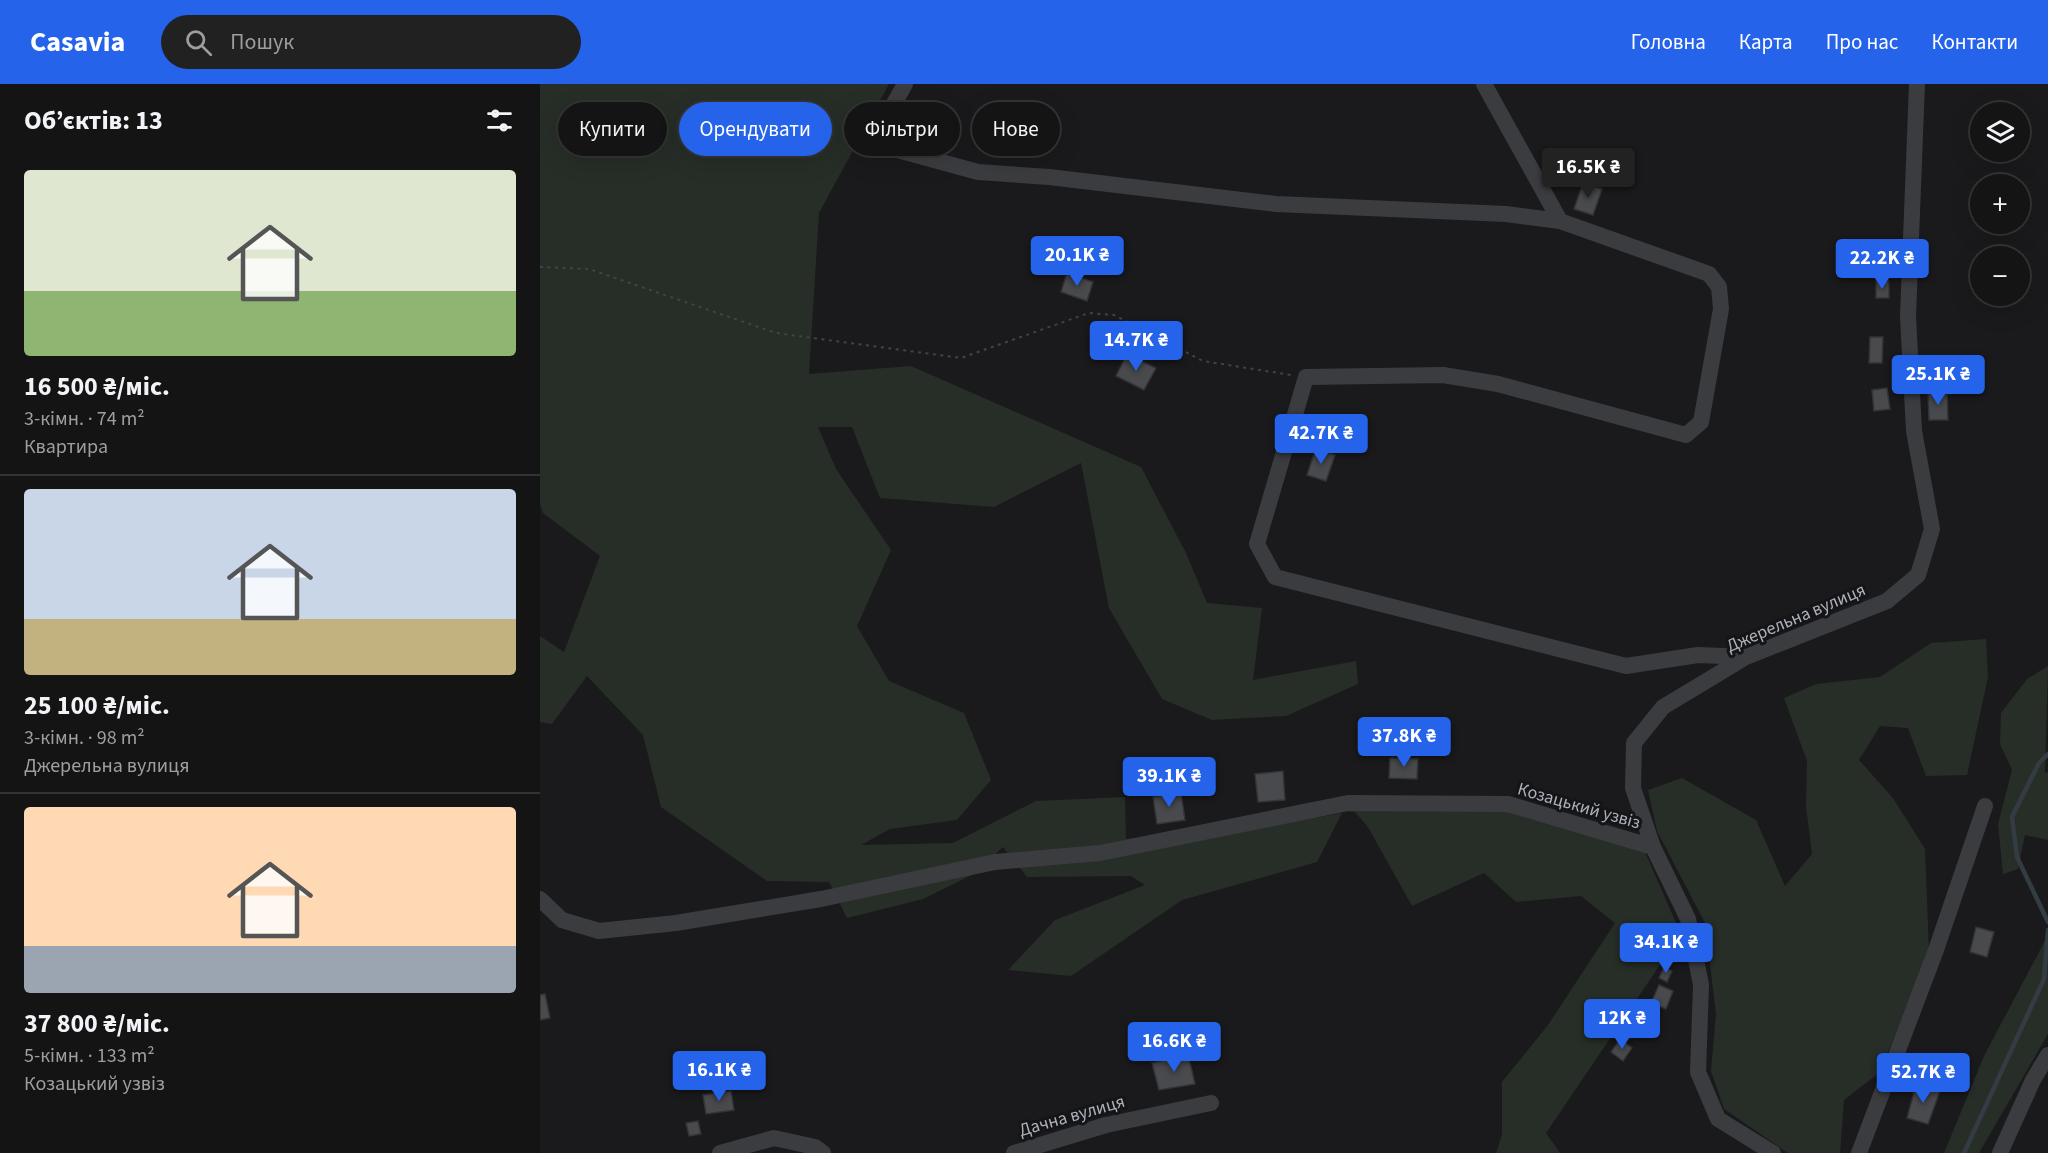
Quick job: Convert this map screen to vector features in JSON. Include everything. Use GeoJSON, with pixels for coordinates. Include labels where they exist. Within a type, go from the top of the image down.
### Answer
{"type":"FeatureCollection","features":[{"type":"Feature","properties":{"kind":"street"},"geometry":{"type":"LineString","coordinates":[[905,84],[872,143],[978,172],[1049,177],[1276,204],[1506,214],[1560,221],[1710,274],[1719,287],[1721,309],[1701,422],[1686,435],[1498,384],[1443,375],[1306,377],[1257,544],[1275,577],[1626,666],[1698,655],[1746,657]]}},
{"type":"Feature","properties":{"kind":"street"},"geometry":{"type":"LineString","coordinates":[[1484,84],[1560,221]]}},
{"type":"Feature","properties":{"kind":"street","name":"Джерельна вулиця"},"geometry":{"type":"LineString","coordinates":[[1773,1153],[1718,1119],[1698,1072],[1701,985],[1688,919],[1653,847],[1633,788],[1634,743],[1663,707],[1746,657],[1887,601],[1918,575],[1932,529],[1914,431],[1908,316],[1917,84]]}},
{"type":"Feature","properties":{"kind":"street","name":"Козацький узвіз"},"geometry":{"type":"LineString","coordinates":[[540,899],[562,920],[599,932],[676,923],[821,899],[995,862],[1100,853],[1348,804],[1508,804],[1653,847]]}},
{"type":"Feature","properties":{"kind":"street"},"geometry":{"type":"LineString","coordinates":[[1859,1153],[1936,950],[1985,806]]}},
{"type":"Feature","properties":{"kind":"street"},"geometry":{"type":"LineString","coordinates":[[2000,1153],[2032,1080],[2048,1055]]}},
{"type":"Feature","properties":{"kind":"street","name":"Дачна вулиця"},"geometry":{"type":"LineString","coordinates":[[1014,1153],[1106,1125],[1211,1103]]}},
{"type":"Feature","properties":{"kind":"street"},"geometry":{"type":"LineString","coordinates":[[720,1153],[774,1138],[815,1147],[823,1153]]}},
{"type":"Feature","properties":{"kind":"path"},"geometry":{"type":"LineString","coordinates":[[540,267],[589,269],[776,333],[961,358],[1089,313],[1114,315],[1203,361],[1306,377]]}},
{"type":"Feature","properties":{"kind":"shaded area"},"geometry":{"type":"Polygon","coordinates":[[[540,84],[889,84],[879,102],[844,102],[844,156],[850,156],[819,213],[809,374],[911,366],[1141,467],[1186,553],[1207,603],[1262,608],[1253,680],[1356,661],[1358,684],[1286,716],[1212,720],[1162,699],[1109,608],[1081,463],[994,507],[880,498],[852,427],[818,427],[836,469],[891,550],[857,626],[889,681],[964,713],[991,780],[957,820],[890,829],[861,845],[953,843],[1036,801],[1125,797],[1126,839],[1241,831],[1342,813],[1317,862],[1182,900],[1071,976],[1008,970],[1055,920],[1145,885],[1131,876],[1027,877],[1003,847],[972,875],[923,899],[847,918],[829,882],[767,881],[661,807],[643,735],[587,676],[552,724],[540,722],[540,636],[564,652],[600,556],[543,513],[540,504],[540,84]]]}},
{"type":"Feature","properties":{"kind":"shaded area"},"geometry":{"type":"Polygon","coordinates":[[[1986,639],[1988,677],[1967,775],[1926,776],[1908,728],[1880,726],[1859,760],[1893,798],[1925,849],[1929,951],[1880,1072],[1844,1100],[1840,1153],[1788,1153],[1724,1109],[1711,1071],[1716,1014],[1705,923],[1657,831],[1648,790],[1682,778],[1756,820],[1785,886],[1812,854],[1806,806],[1807,761],[1784,698],[1816,684],[1880,677],[1931,643],[1986,639]]]}},
{"type":"Feature","properties":{"kind":"shaded area"},"geometry":{"type":"Polygon","coordinates":[[[2048,666],[2045,773],[2048,772],[2048,840],[2025,835],[2018,869],[2003,874],[1998,824],[2012,770],[2000,744],[2001,713],[2027,679],[2048,666]]]}},
{"type":"Feature","properties":{"kind":"shaded area"},"geometry":{"type":"Polygon","coordinates":[[[1348,804],[1508,804],[1642,845],[1690,955],[1666,956],[1546,1133],[1560,1153],[1496,1153],[1502,1135],[1502,1082],[1548,1025],[1615,923],[1581,896],[1516,902],[1484,873],[1412,906],[1368,827],[1348,804]]]}},
{"type":"Feature","properties":{"kind":"shaded area"},"geometry":{"type":"Polygon","coordinates":[[[2048,935],[2048,1034],[1979,1153],[1944,1153],[1984,1056],[2048,935]]]}},
{"type":"Feature","properties":{"kind":"building"},"geometry":{"type":"Polygon","coordinates":[[[1583,183],[1602,189],[1593,215],[1574,209],[1583,183]]]}},
{"type":"Feature","properties":{"kind":"building"},"geometry":{"type":"Polygon","coordinates":[[[1067,273],[1093,282],[1087,301],[1061,292],[1067,273]]]}},
{"type":"Feature","properties":{"kind":"building"},"geometry":{"type":"Polygon","coordinates":[[[1876,281],[1889,281],[1889,298],[1876,298],[1876,281]]]}},
{"type":"Feature","properties":{"kind":"building"},"geometry":{"type":"Polygon","coordinates":[[[1870,337],[1883,337],[1882,363],[1869,363],[1870,337]]]}},
{"type":"Feature","properties":{"kind":"building"},"geometry":{"type":"Polygon","coordinates":[[[1127,354],[1156,368],[1144,390],[1116,376],[1127,354]]]}},
{"type":"Feature","properties":{"kind":"building"},"geometry":{"type":"Polygon","coordinates":[[[1887,388],[1890,409],[1874,411],[1872,390],[1887,388]]]}},
{"type":"Feature","properties":{"kind":"building"},"geometry":{"type":"Polygon","coordinates":[[[1947,391],[1948,420],[1929,420],[1928,392],[1947,391]]]}},
{"type":"Feature","properties":{"kind":"building"},"geometry":{"type":"Polygon","coordinates":[[[1316,448],[1335,455],[1326,481],[1307,475],[1316,448]]]}},
{"type":"Feature","properties":{"kind":"building"},"geometry":{"type":"Polygon","coordinates":[[[1390,758],[1418,759],[1417,779],[1389,778],[1390,758]]]}},
{"type":"Feature","properties":{"kind":"building"},"geometry":{"type":"Polygon","coordinates":[[[1283,771],[1285,800],[1258,802],[1255,774],[1283,771]]]}},
{"type":"Feature","properties":{"kind":"building"},"geometry":{"type":"Polygon","coordinates":[[[1181,793],[1185,820],[1157,824],[1153,797],[1181,793]]]}},
{"type":"Feature","properties":{"kind":"building"},"geometry":{"type":"Polygon","coordinates":[[[1976,927],[1994,932],[1987,957],[1970,952],[1976,927]]]}},
{"type":"Feature","properties":{"kind":"building"},"geometry":{"type":"Polygon","coordinates":[[[1664,967],[1672,971],[1667,982],[1659,978],[1664,967]]]}},
{"type":"Feature","properties":{"kind":"building"},"geometry":{"type":"Polygon","coordinates":[[[1659,985],[1673,991],[1666,1009],[1651,1003],[1659,985]]]}},
{"type":"Feature","properties":{"kind":"building"},"geometry":{"type":"Polygon","coordinates":[[[545,994],[550,1018],[540,1020],[540,995],[545,994]]]}},
{"type":"Feature","properties":{"kind":"building"},"geometry":{"type":"Polygon","coordinates":[[[1641,1011],[1653,1019],[1646,1031],[1633,1023],[1641,1011]]]}},
{"type":"Feature","properties":{"kind":"building"},"geometry":{"type":"Polygon","coordinates":[[[1628,1013],[1633,1017],[1625,1030],[1619,1026],[1628,1013]]]}},
{"type":"Feature","properties":{"kind":"building"},"geometry":{"type":"Polygon","coordinates":[[[1620,1039],[1632,1048],[1623,1061],[1611,1052],[1620,1039]]]}},
{"type":"Feature","properties":{"kind":"building"},"geometry":{"type":"Polygon","coordinates":[[[1188,1054],[1195,1084],[1159,1090],[1152,1063],[1188,1054]]]}},
{"type":"Feature","properties":{"kind":"building"},"geometry":{"type":"Polygon","coordinates":[[[1916,1085],[1940,1091],[1928,1124],[1907,1118],[1916,1085]]]}},
{"type":"Feature","properties":{"kind":"building"},"geometry":{"type":"Polygon","coordinates":[[[731,1091],[734,1110],[706,1114],[703,1095],[731,1091]]]}},
{"type":"Feature","properties":{"kind":"building"},"geometry":{"type":"Polygon","coordinates":[[[698,1121],[701,1134],[689,1136],[686,1123],[698,1121]]]}},
{"type":"Feature","properties":{"kind":"waterway"},"geometry":{"type":"LineString","coordinates":[[2048,754],[2039,763],[2012,817],[2017,857],[2048,922]]}},
{"type":"Feature","properties":{"kind":"waterway"},"geometry":{"type":"LineString","coordinates":[[1964,1153],[2044,979],[2048,930]]}}]}
